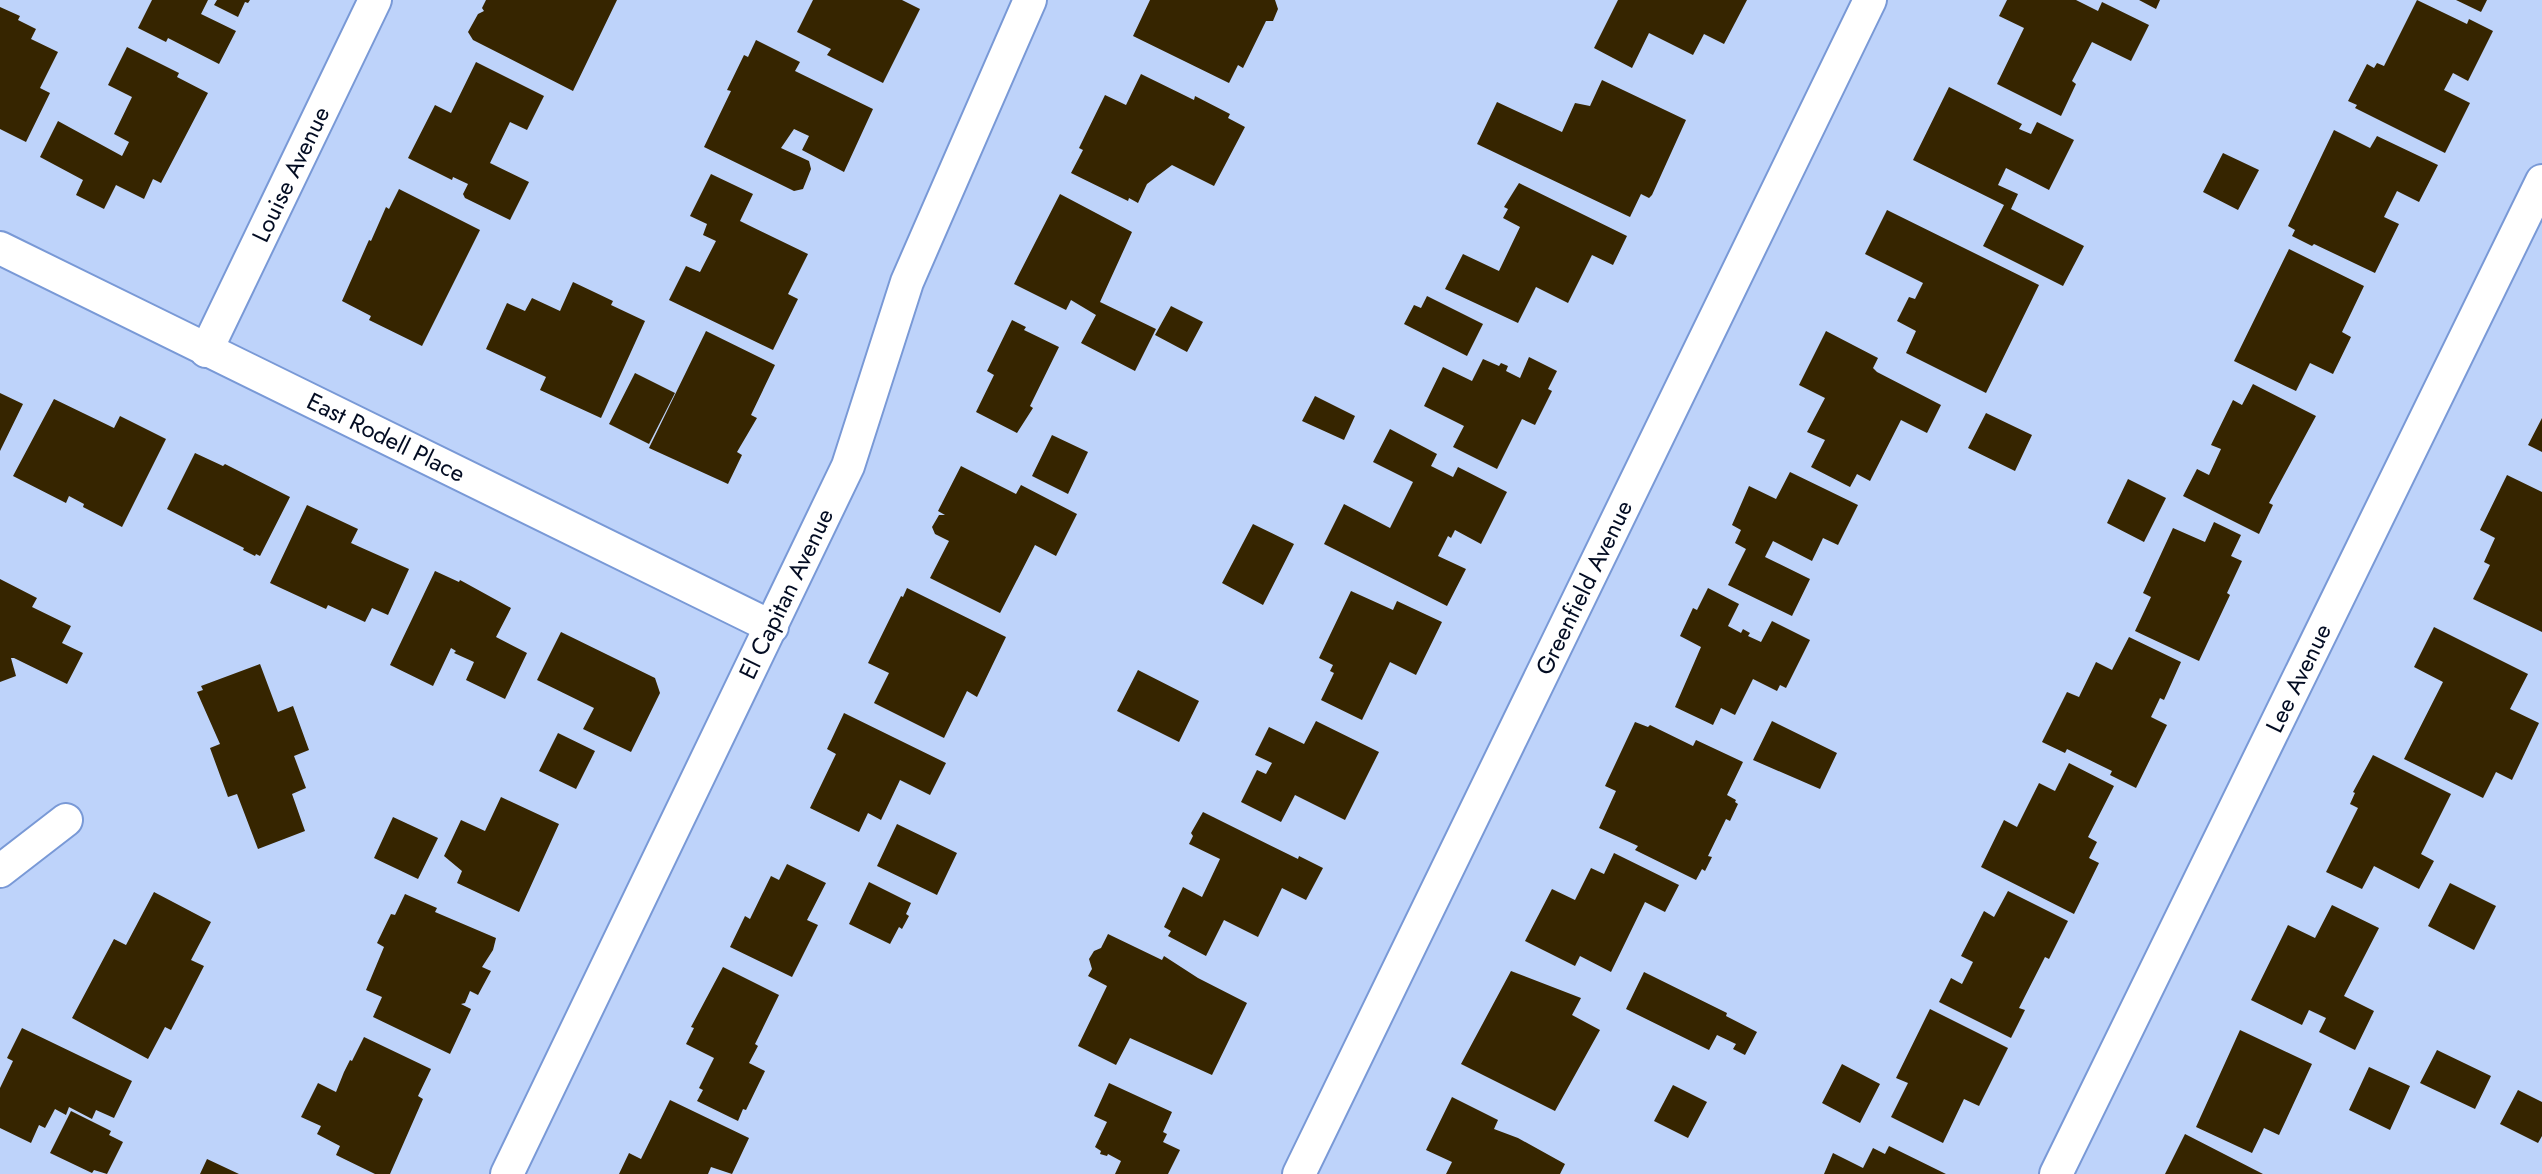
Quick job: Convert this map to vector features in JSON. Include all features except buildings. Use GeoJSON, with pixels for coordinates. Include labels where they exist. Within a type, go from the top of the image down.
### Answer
{"type":"FeatureCollection","features":[{"type":"Feature","properties":{"kind":"street","name":"Louise Avenue"},"geometry":{"type":"LineString","coordinates":[[206,351],[375,0]]}},
{"type":"Feature","properties":{"kind":"street","name":"El Capitan Avenue"},"geometry":{"type":"LineString","coordinates":[[507,1174],[848,466],[907,282],[1030,0]]}},
{"type":"Feature","properties":{"kind":"street","name":"Greenfield Avenue"},"geometry":{"type":"LineString","coordinates":[[1299,1174],[1870,0]]}},
{"type":"Feature","properties":{"kind":"street","name":"Lee Avenue"},"geometry":{"type":"LineString","coordinates":[[2056,1174],[2542,181]]}},
{"type":"Feature","properties":{"kind":"street","name":"East Rodell Place"},"geometry":{"type":"LineString","coordinates":[[0,248],[772,627]]}},
{"type":"Feature","properties":{"kind":"street"},"geometry":{"type":"LineString","coordinates":[[0,871],[66,820]]}}]}
